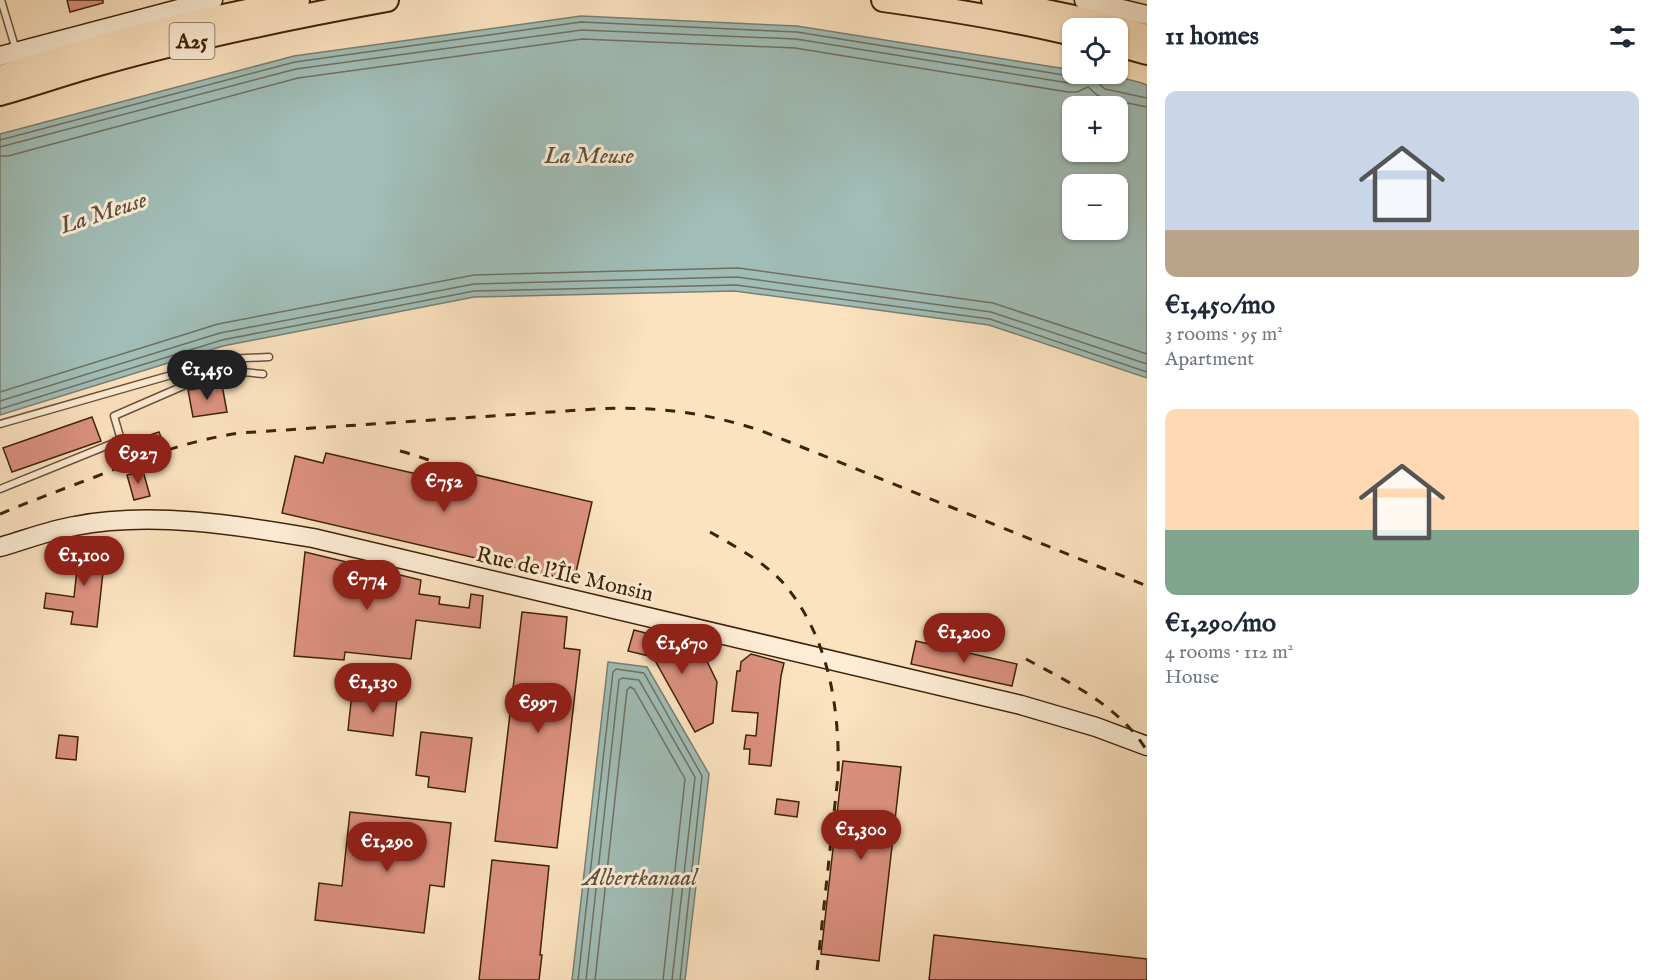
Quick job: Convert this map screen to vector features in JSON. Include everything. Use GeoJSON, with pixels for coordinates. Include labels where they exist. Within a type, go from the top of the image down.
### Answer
{"type":"FeatureCollection","features":[{"type":"Feature","properties":{"kind":"highway","name":"A25"},"geometry":{"type":"LineString","coordinates":[[0,77],[90,49],[298,0]]}},
{"type":"Feature","properties":{"kind":"highway","name":"A25"},"geometry":{"type":"LineString","coordinates":[[0,94],[94,66],[195,40],[301,16],[387,0]]}},
{"type":"Feature","properties":{"kind":"highway"},"geometry":{"type":"LineString","coordinates":[[883,0],[988,16],[1062,32]]}},
{"type":"Feature","properties":{"kind":"highway"},"geometry":{"type":"LineString","coordinates":[[993,0],[1093,21],[1147,36]]}},
{"type":"Feature","properties":{"kind":"highway"},"geometry":{"type":"LineString","coordinates":[[1128,48],[1147,53]]}},
{"type":"Feature","properties":{"kind":"street"},"geometry":{"type":"LineString","coordinates":[[8,53],[213,0]]}},
{"type":"Feature","properties":{"kind":"street"},"geometry":{"type":"LineString","coordinates":[[1084,0],[1147,15]]}},
{"type":"Feature","properties":{"kind":"street","name":"Rue de l'Île Monsin"},"geometry":{"type":"LineString","coordinates":[[0,547],[59,529],[108,521],[180,521],[220,524],[313,538],[1021,705],[1087,724],[1147,746]]}},
{"type":"Feature","properties":{"kind":"lane"},"geometry":{"type":"LineString","coordinates":[[2,0],[8,53]]}},
{"type":"Feature","properties":{"kind":"lane"},"geometry":{"type":"LineString","coordinates":[[0,424],[227,359],[269,357]]}},
{"type":"Feature","properties":{"kind":"lane"},"geometry":{"type":"LineString","coordinates":[[0,489],[121,440],[114,416],[125,411],[220,370],[263,374]]}},
{"type":"Feature","properties":{"kind":"water","name":"La Meuse"},"geometry":{"type":"Polygon","coordinates":[[[581,16],[797,26],[1062,68],[1062,84],[1128,84],[1128,80],[1147,85],[1147,378],[989,325],[735,291],[474,297],[223,346],[0,415],[0,134],[294,56],[581,16]]]}},
{"type":"Feature","properties":{"kind":"water","name":"Albertkanaal"},"geometry":{"type":"Polygon","coordinates":[[[608,662],[647,667],[709,774],[685,980],[572,980],[608,662]]]}},
{"type":"Feature","properties":{"kind":"building"},"geometry":{"type":"Polygon","coordinates":[[[67,0],[103,0],[103,3],[70,12],[67,0]]]}},
{"type":"Feature","properties":{"kind":"building"},"geometry":{"type":"Polygon","coordinates":[[[222,385],[227,412],[193,417],[188,390],[222,385]]]}},
{"type":"Feature","properties":{"kind":"building"},"geometry":{"type":"Polygon","coordinates":[[[92,417],[101,441],[12,472],[3,448],[92,417]]]}},
{"type":"Feature","properties":{"kind":"building"},"geometry":{"type":"Polygon","coordinates":[[[159,432],[163,442],[139,450],[135,440],[159,432]]]}},
{"type":"Feature","properties":{"kind":"building"},"geometry":{"type":"Polygon","coordinates":[[[326,453],[469,486],[472,474],[592,502],[574,581],[282,513],[295,456],[323,463],[326,453]]]}},
{"type":"Feature","properties":{"kind":"building"},"geometry":{"type":"Polygon","coordinates":[[[143,471],[150,496],[134,500],[127,475],[143,471]]]}},
{"type":"Feature","properties":{"kind":"building"},"geometry":{"type":"Polygon","coordinates":[[[80,542],[106,545],[97,627],[71,624],[73,612],[44,608],[46,593],[74,597],[80,542]]]}},
{"type":"Feature","properties":{"kind":"building"},"geometry":{"type":"Polygon","coordinates":[[[305,552],[421,580],[419,594],[440,597],[439,604],[469,608],[471,594],[483,596],[480,628],[416,620],[411,659],[345,652],[344,660],[294,656],[305,552]]]}},
{"type":"Feature","properties":{"kind":"building"},"geometry":{"type":"Polygon","coordinates":[[[522,612],[567,617],[564,648],[580,650],[557,848],[495,841],[522,612]]]}},
{"type":"Feature","properties":{"kind":"building"},"geometry":{"type":"Polygon","coordinates":[[[634,630],[700,647],[717,682],[713,723],[695,732],[653,657],[628,651],[634,630]]]}},
{"type":"Feature","properties":{"kind":"building"},"geometry":{"type":"Polygon","coordinates":[[[916,641],[1017,664],[1012,686],[911,664],[916,641]]]}},
{"type":"Feature","properties":{"kind":"building"},"geometry":{"type":"Polygon","coordinates":[[[751,654],[784,663],[771,766],[749,764],[750,749],[744,749],[746,735],[756,736],[758,713],[732,711],[737,671],[740,671],[741,662],[751,654]]]}},
{"type":"Feature","properties":{"kind":"building"},"geometry":{"type":"Polygon","coordinates":[[[352,693],[397,698],[393,736],[348,730],[352,693]]]}},
{"type":"Feature","properties":{"kind":"building"},"geometry":{"type":"Polygon","coordinates":[[[421,732],[472,738],[465,792],[428,787],[429,777],[416,775],[421,732]]]}},
{"type":"Feature","properties":{"kind":"building"},"geometry":{"type":"Polygon","coordinates":[[[59,735],[78,737],[76,760],[56,758],[59,735]]]}},
{"type":"Feature","properties":{"kind":"building"},"geometry":{"type":"Polygon","coordinates":[[[843,761],[901,767],[879,961],[821,954],[843,761]]]}},
{"type":"Feature","properties":{"kind":"building"},"geometry":{"type":"Polygon","coordinates":[[[777,799],[799,802],[797,817],[775,814],[777,799]]]}},
{"type":"Feature","properties":{"kind":"building"},"geometry":{"type":"Polygon","coordinates":[[[350,812],[451,823],[444,887],[430,885],[424,933],[315,920],[319,883],[342,886],[350,812]]]}},
{"type":"Feature","properties":{"kind":"building"},"geometry":{"type":"Polygon","coordinates":[[[492,860],[549,866],[539,980],[479,980],[492,860]]]}},
{"type":"Feature","properties":{"kind":"building"},"geometry":{"type":"Polygon","coordinates":[[[934,935],[1147,959],[1147,980],[929,980],[934,935]]]}},
{"type":"Feature","properties":{"kind":"railway"},"geometry":{"type":"LineString","coordinates":[[0,514],[166,450],[240,433],[638,408],[700,415],[762,431],[1147,586]]}},
{"type":"Feature","properties":{"kind":"railway"},"geometry":{"type":"LineString","coordinates":[[400,451],[437,463],[472,480]]}},
{"type":"Feature","properties":{"kind":"railway"},"geometry":{"type":"LineString","coordinates":[[710,532],[759,562],[785,585],[812,628],[829,675],[837,725],[838,776],[816,980]]}},
{"type":"Feature","properties":{"kind":"railway"},"geometry":{"type":"LineString","coordinates":[[1026,659],[1077,687],[1108,708],[1136,735],[1147,751]]}}]}
